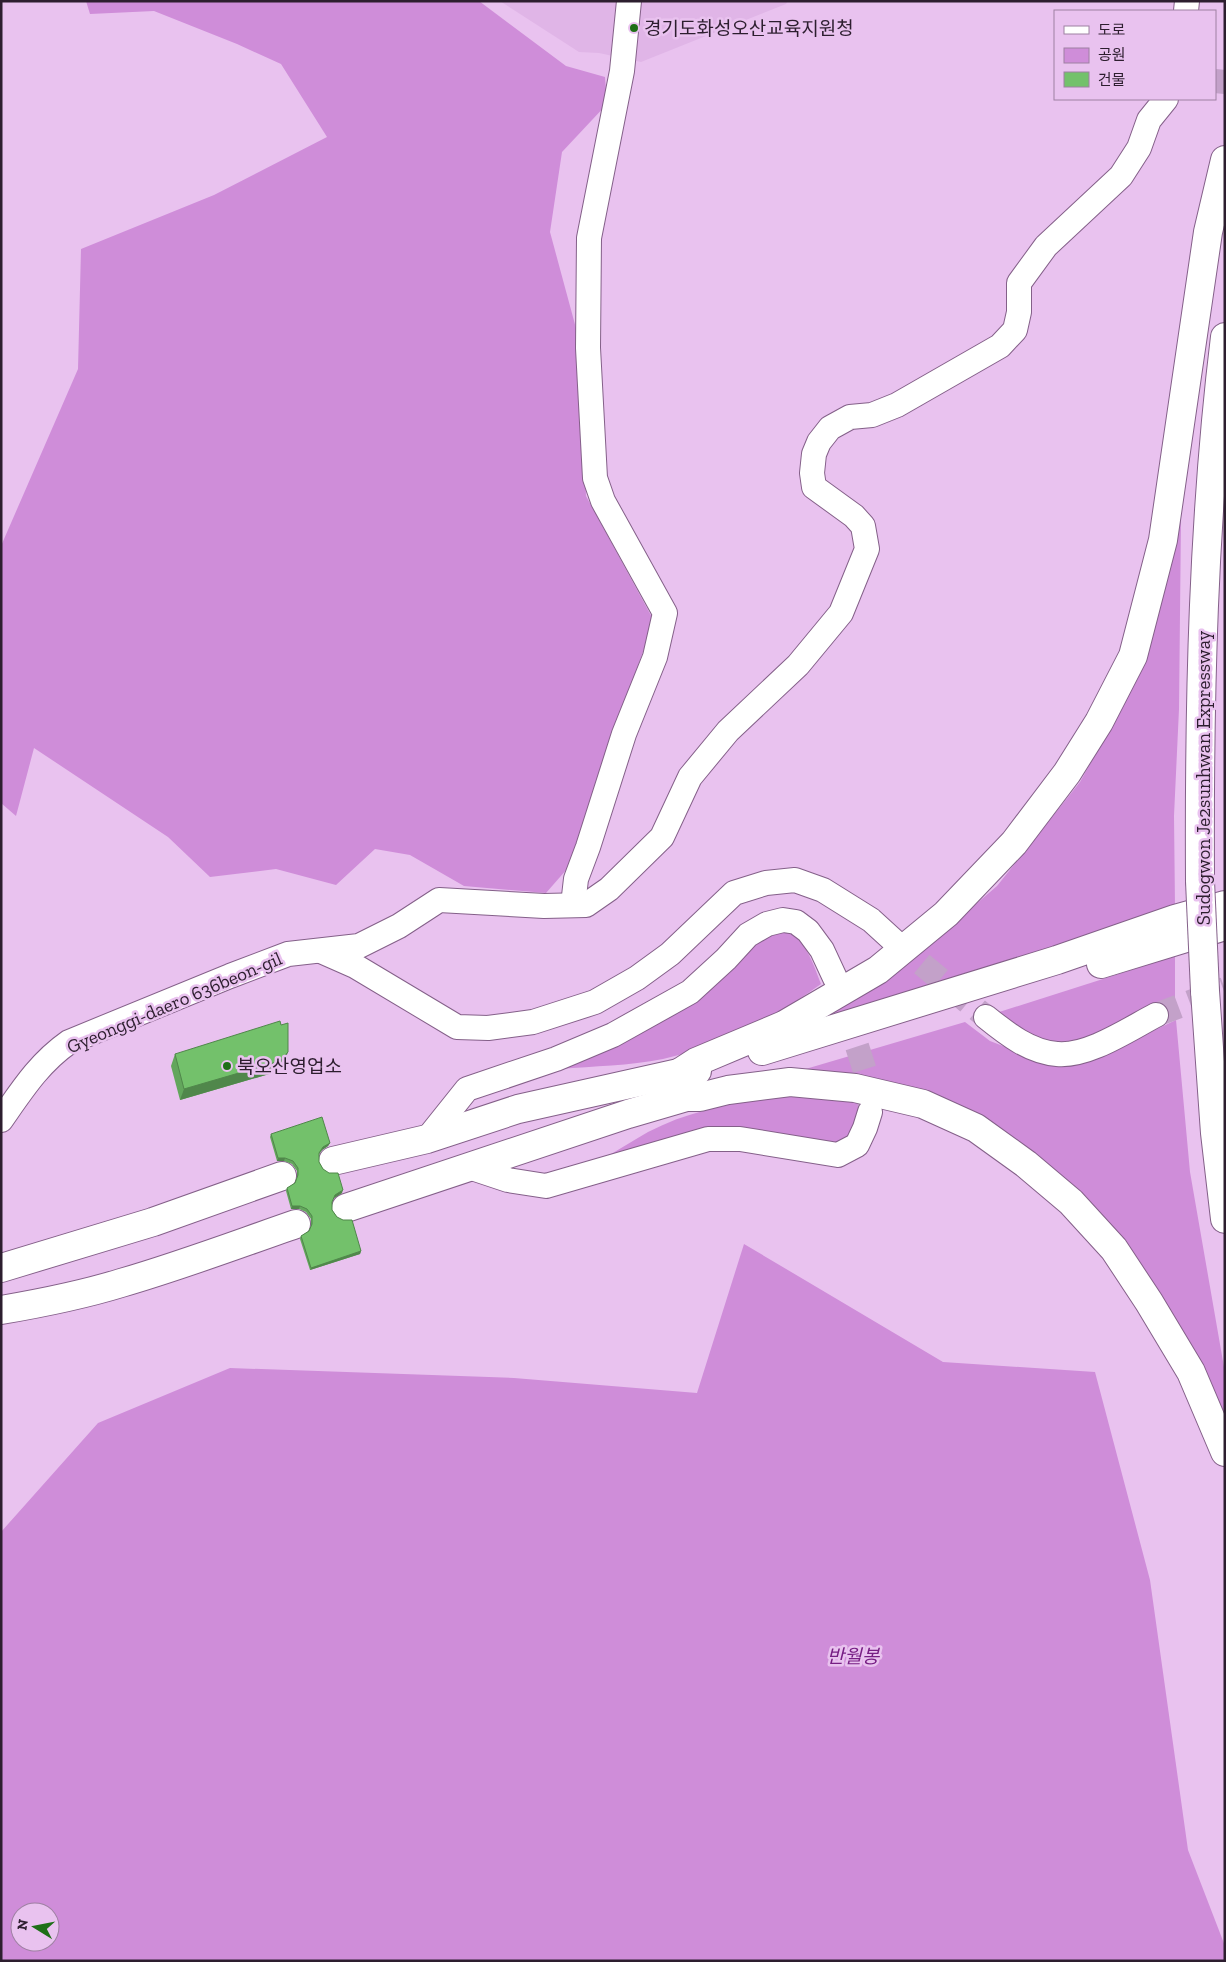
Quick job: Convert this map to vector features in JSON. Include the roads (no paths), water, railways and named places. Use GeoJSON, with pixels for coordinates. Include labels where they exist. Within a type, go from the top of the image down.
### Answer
{"type":"FeatureCollection","features":[{"type":"Feature","properties":{"kind":"highway"},"geometry":{"type":"LineString","coordinates":[[683,1085],[696,1062],[784,1025],[878,970],[946,914],[1014,843],[1067,773],[1099,722],[1133,656],[1163,540],[1208,232],[1225,160]]}},
{"type":"Feature","properties":{"kind":"highway","name":"Sudogwon Je2sunhwan Expressway"},"geometry":{"type":"LineString","coordinates":[[1225,337],[1216,405],[1204,602],[1200,764],[1200,881],[1204,991],[1215,1133],[1225,1219]]}},
{"type":"Feature","properties":{"kind":"highway"},"geometry":{"type":"LineString","coordinates":[[346,1208],[619,1117],[683,1085],[700,1071],[1039,966],[1225,905]]}},
{"type":"Feature","properties":{"kind":"highway"},"geometry":{"type":"LineString","coordinates":[[333,1161],[427,1139],[518,1110],[683,1085],[698,1088],[1225,926]]}},
{"type":"Feature","properties":{"kind":"highway"},"geometry":{"type":"LineString","coordinates":[[683,1085],[700,1097],[728,1090],[790,1082],[855,1088],[923,1104],[976,1128],[1026,1164],[1071,1202],[1114,1249],[1149,1302],[1191,1372],[1225,1452]]}},
{"type":"Feature","properties":{"kind":"highway"},"geometry":{"type":"LineString","coordinates":[[1,1268],[153,1222],[282,1176]]}},
{"type":"Feature","properties":{"kind":"highway"},"geometry":{"type":"LineString","coordinates":[[1,1310],[70,1297],[167,1270],[296,1224]]}},
{"type":"Feature","properties":{"kind":"lane"},"geometry":{"type":"LineString","coordinates":[[573,905],[576,879],[588,848],[624,734],[655,657],[665,613],[603,501],[595,478],[588,348],[589,238],[622,71],[629,1]]}},
{"type":"Feature","properties":{"kind":"lane","name":"Gyeonggi-daero 636beon-gil"},"geometry":{"type":"LineString","coordinates":[[1,1120],[26,1084],[50,1055],[69,1042],[288,954],[359,946],[399,926],[439,900],[544,906],[586,905],[609,889],[662,837],[690,777],[728,731],[798,665],[840,613],[867,549],[863,526],[854,516],[814,487],[812,473],[814,454],[819,442],[830,428],[850,417],[872,415],[897,405],[1000,346],[1016,330],[1019,312],[1019,283],[1046,246],[1121,176],[1139,148],[1149,120],[1165,100]]}},
{"type":"Feature","properties":{"kind":"lane"},"geometry":{"type":"LineString","coordinates":[[320,950],[355,966],[457,1027],[488,1028],[533,1022],[595,1002],[637,978],[670,954],[734,893],[766,882],[795,880],[823,890],[871,920],[894,941]]}},
{"type":"Feature","properties":{"kind":"lane"},"geometry":{"type":"LineString","coordinates":[[427,1139],[467,1089],[556,1059],[613,1035],[690,992],[726,959],[748,935],[767,924],[783,920],[796,922],[808,931],[822,950],[835,978]]}},
{"type":"Feature","properties":{"kind":"lane"},"geometry":{"type":"LineString","coordinates":[[986,1017],[1011,1037],[1034,1048],[1058,1054],[1086,1051],[1156,1015]]}},
{"type":"Feature","properties":{"kind":"lane"},"geometry":{"type":"LineString","coordinates":[[469,1167],[508,1180],[546,1186],[708,1139],[740,1139],[838,1155],[857,1145],[866,1128],[870,1112]]}},
{"type":"Feature","properties":{"kind":"tunnel"},"geometry":{"type":"LineString","coordinates":[[1216,81],[1225,82]]}},
{"type":"Feature","properties":{"kind":"tunnel"},"geometry":{"type":"LineString","coordinates":[[894,941],[986,1017]]}},
{"type":"Feature","properties":{"kind":"tunnel"},"geometry":{"type":"LineString","coordinates":[[835,978],[866,1074],[870,1108]]}},
{"type":"Feature","properties":{"kind":"tunnel"},"geometry":{"type":"LineString","coordinates":[[1156,1015],[1225,989]]}},
{"type":"Feature","properties":{"kind":"place","name":"경기도화성오산교육지원청"},"geometry":{"type":"Point","coordinates":[634,28]}},
{"type":"Feature","properties":{"kind":"place","name":"북오산영업소"},"geometry":{"type":"Point","coordinates":[227,1066]}},
{"type":"Feature","properties":{"kind":"park label","name":"반월봉"},"geometry":{"type":"Point","coordinates":[853,1656]}}]}
